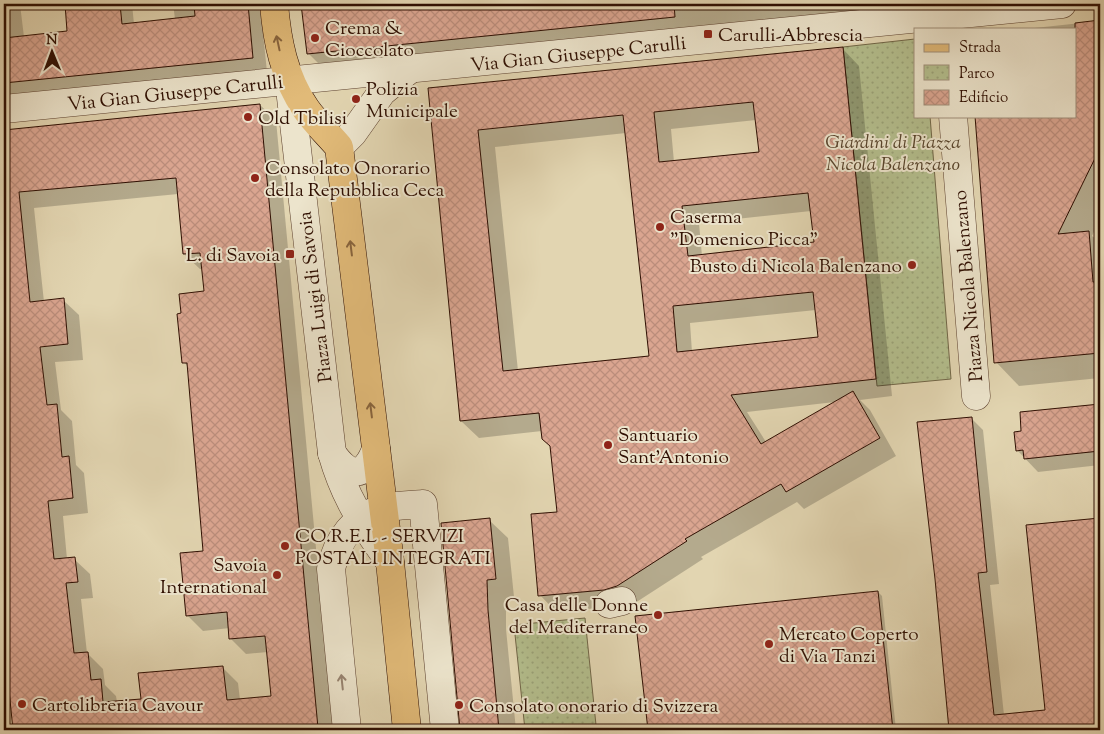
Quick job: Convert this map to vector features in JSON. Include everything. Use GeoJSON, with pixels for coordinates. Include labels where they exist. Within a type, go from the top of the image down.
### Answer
{"type":"FeatureCollection","features":[{"type":"Feature","properties":{"kind":"main road"},"geometry":{"type":"LineString","coordinates":[[274,4],[277,41],[289,80],[306,109],[339,147]]}},
{"type":"Feature","properties":{"kind":"main road","name":"Piazza Luigi di Savoia"},"geometry":{"type":"LineString","coordinates":[[339,147],[376,449],[372,514],[390,562],[407,730]]}},
{"type":"Feature","properties":{"kind":"street","name":"Via Gian Giuseppe Carulli"},"geometry":{"type":"LineString","coordinates":[[4,109],[1062,4]]}},
{"type":"Feature","properties":{"kind":"street"},"geometry":{"type":"LineString","coordinates":[[339,147],[353,133],[382,92],[409,70]]}},
{"type":"Feature","properties":{"kind":"street","name":"Piazza Luigi di Savoia"},"geometry":{"type":"LineString","coordinates":[[289,80],[332,453],[340,482],[372,514]]}},
{"type":"Feature","properties":{"kind":"street","name":"Piazza Nicola Balenzano"},"geometry":{"type":"LineString","coordinates":[[953,118],[976,396]]}},
{"type":"Feature","properties":{"kind":"street"},"geometry":{"type":"LineString","coordinates":[[332,453],[341,466],[351,472],[365,470],[370,464],[376,449]]}},
{"type":"Feature","properties":{"kind":"street"},"geometry":{"type":"LineString","coordinates":[[347,730],[331,569],[334,550],[344,533],[372,514],[423,504],[445,730]]}},
{"type":"Feature","properties":{"kind":"green space","name":"Giardini di Piazza Nicola Balenzano"},"geometry":{"type":"Polygon","coordinates":[[[914,39],[914,118],[930,118],[951,379],[877,386],[843,47],[914,39]]]}},
{"type":"Feature","properties":{"kind":"green space"},"geometry":{"type":"Polygon","coordinates":[[[585,618],[596,725],[525,730],[514,625],[585,618]]]}},
{"type":"Feature","properties":{"kind":"building"},"geometry":{"type":"Polygon","coordinates":[[[65,4],[120,4],[122,24],[195,16],[194,4],[248,4],[253,58],[4,83],[4,38],[67,31],[65,4]]]}},
{"type":"Feature","properties":{"kind":"building"},"geometry":{"type":"Polygon","coordinates":[[[301,4],[674,4],[675,17],[307,54],[301,4]]]}},
{"type":"Feature","properties":{"kind":"building"},"geometry":{"type":"Polygon","coordinates":[[[1100,20],[1100,148],[1058,234],[1089,231],[1093,282],[1100,282],[1100,353],[994,363],[975,118],[1076,118],[1075,23],[1100,20]]]}},
{"type":"Feature","properties":{"kind":"building","name":"Caserma \"Domenico Picca\""},"geometry":{"type":"Polygon","coordinates":[[[843,47],[876,379],[731,395],[761,444],[853,391],[880,438],[786,492],[781,484],[685,539],[687,541],[617,586],[604,590],[538,596],[531,514],[557,512],[550,446],[542,439],[539,413],[460,421],[428,88],[843,47]],[[753,102],[654,112],[659,162],[759,152],[753,102]],[[623,115],[478,130],[503,371],[649,356],[623,115]],[[808,193],[682,206],[688,256],[814,242],[808,193]],[[813,292],[673,306],[677,352],[818,337],[813,292]]]}},
{"type":"Feature","properties":{"kind":"building"},"geometry":{"type":"Polygon","coordinates":[[[260,104],[318,728],[298,730],[13,730],[4,640],[4,130],[260,104]],[[176,178],[19,192],[30,302],[64,298],[68,344],[40,347],[47,405],[57,404],[62,457],[69,456],[73,498],[48,501],[54,559],[75,557],[78,582],[66,583],[74,653],[88,652],[91,680],[101,679],[103,702],[141,699],[138,673],[223,666],[227,700],[271,696],[265,636],[229,639],[227,612],[186,616],[180,553],[203,551],[187,363],[182,363],[177,314],[181,313],[179,294],[204,291],[200,253],[183,254],[176,178]]]}},
{"type":"Feature","properties":{"kind":"building"},"geometry":{"type":"Polygon","coordinates":[[[1100,404],[1100,451],[1024,459],[1023,450],[1016,451],[1014,432],[1021,431],[1020,412],[1100,404]]]}},
{"type":"Feature","properties":{"kind":"building"},"geometry":{"type":"Polygon","coordinates":[[[972,417],[987,572],[978,573],[994,715],[1045,710],[1026,525],[1100,518],[1100,730],[949,730],[935,579],[917,422],[972,417]]]}},
{"type":"Feature","properties":{"kind":"building"},"geometry":{"type":"Polygon","coordinates":[[[490,518],[496,579],[487,580],[488,610],[499,730],[460,730],[441,523],[490,518]]]}},
{"type":"Feature","properties":{"kind":"building"},"geometry":{"type":"Polygon","coordinates":[[[878,591],[893,730],[648,730],[635,616],[878,591]]]}},
{"type":"Feature","properties":{"kind":"place","name":"Carulli-Abbrescia"},"geometry":{"type":"Point","coordinates":[708,34]}},
{"type":"Feature","properties":{"kind":"place","name":"Crema & Cioccolato"},"geometry":{"type":"Point","coordinates":[315,38]}},
{"type":"Feature","properties":{"kind":"place","name":"Polizia Municipale"},"geometry":{"type":"Point","coordinates":[356,99]}},
{"type":"Feature","properties":{"kind":"place","name":"Old Tbilisi"},"geometry":{"type":"Point","coordinates":[248,117]}},
{"type":"Feature","properties":{"kind":"place","name":"Consolato Onorario della Repubblica Ceca"},"geometry":{"type":"Point","coordinates":[255,178]}},
{"type":"Feature","properties":{"kind":"place","name":"Caserma \"Domenico Picca\""},"geometry":{"type":"Point","coordinates":[660,227]}},
{"type":"Feature","properties":{"kind":"place","name":"L. di Savoia"},"geometry":{"type":"Point","coordinates":[290,254]}},
{"type":"Feature","properties":{"kind":"place","name":"Busto di Nicola Balenzano"},"geometry":{"type":"Point","coordinates":[912,265]}},
{"type":"Feature","properties":{"kind":"place","name":"Santuario Sant'Antonio"},"geometry":{"type":"Point","coordinates":[608,445]}},
{"type":"Feature","properties":{"kind":"place","name":"CO.R.E.L - SERVIZI POSTALI INTEGRATI"},"geometry":{"type":"Point","coordinates":[285,546]}},
{"type":"Feature","properties":{"kind":"place","name":"Savoia International"},"geometry":{"type":"Point","coordinates":[277,575]}},
{"type":"Feature","properties":{"kind":"place","name":"Casa delle Donne del Mediterraneo"},"geometry":{"type":"Point","coordinates":[658,615]}},
{"type":"Feature","properties":{"kind":"place","name":"Mercato Coperto di Via Tanzi"},"geometry":{"type":"Point","coordinates":[769,644]}},
{"type":"Feature","properties":{"kind":"place","name":"Cartolibreria Cavour"},"geometry":{"type":"Point","coordinates":[22,704]}},
{"type":"Feature","properties":{"kind":"place","name":"Consolato onorario di Svizzera"},"geometry":{"type":"Point","coordinates":[459,705]}}]}
